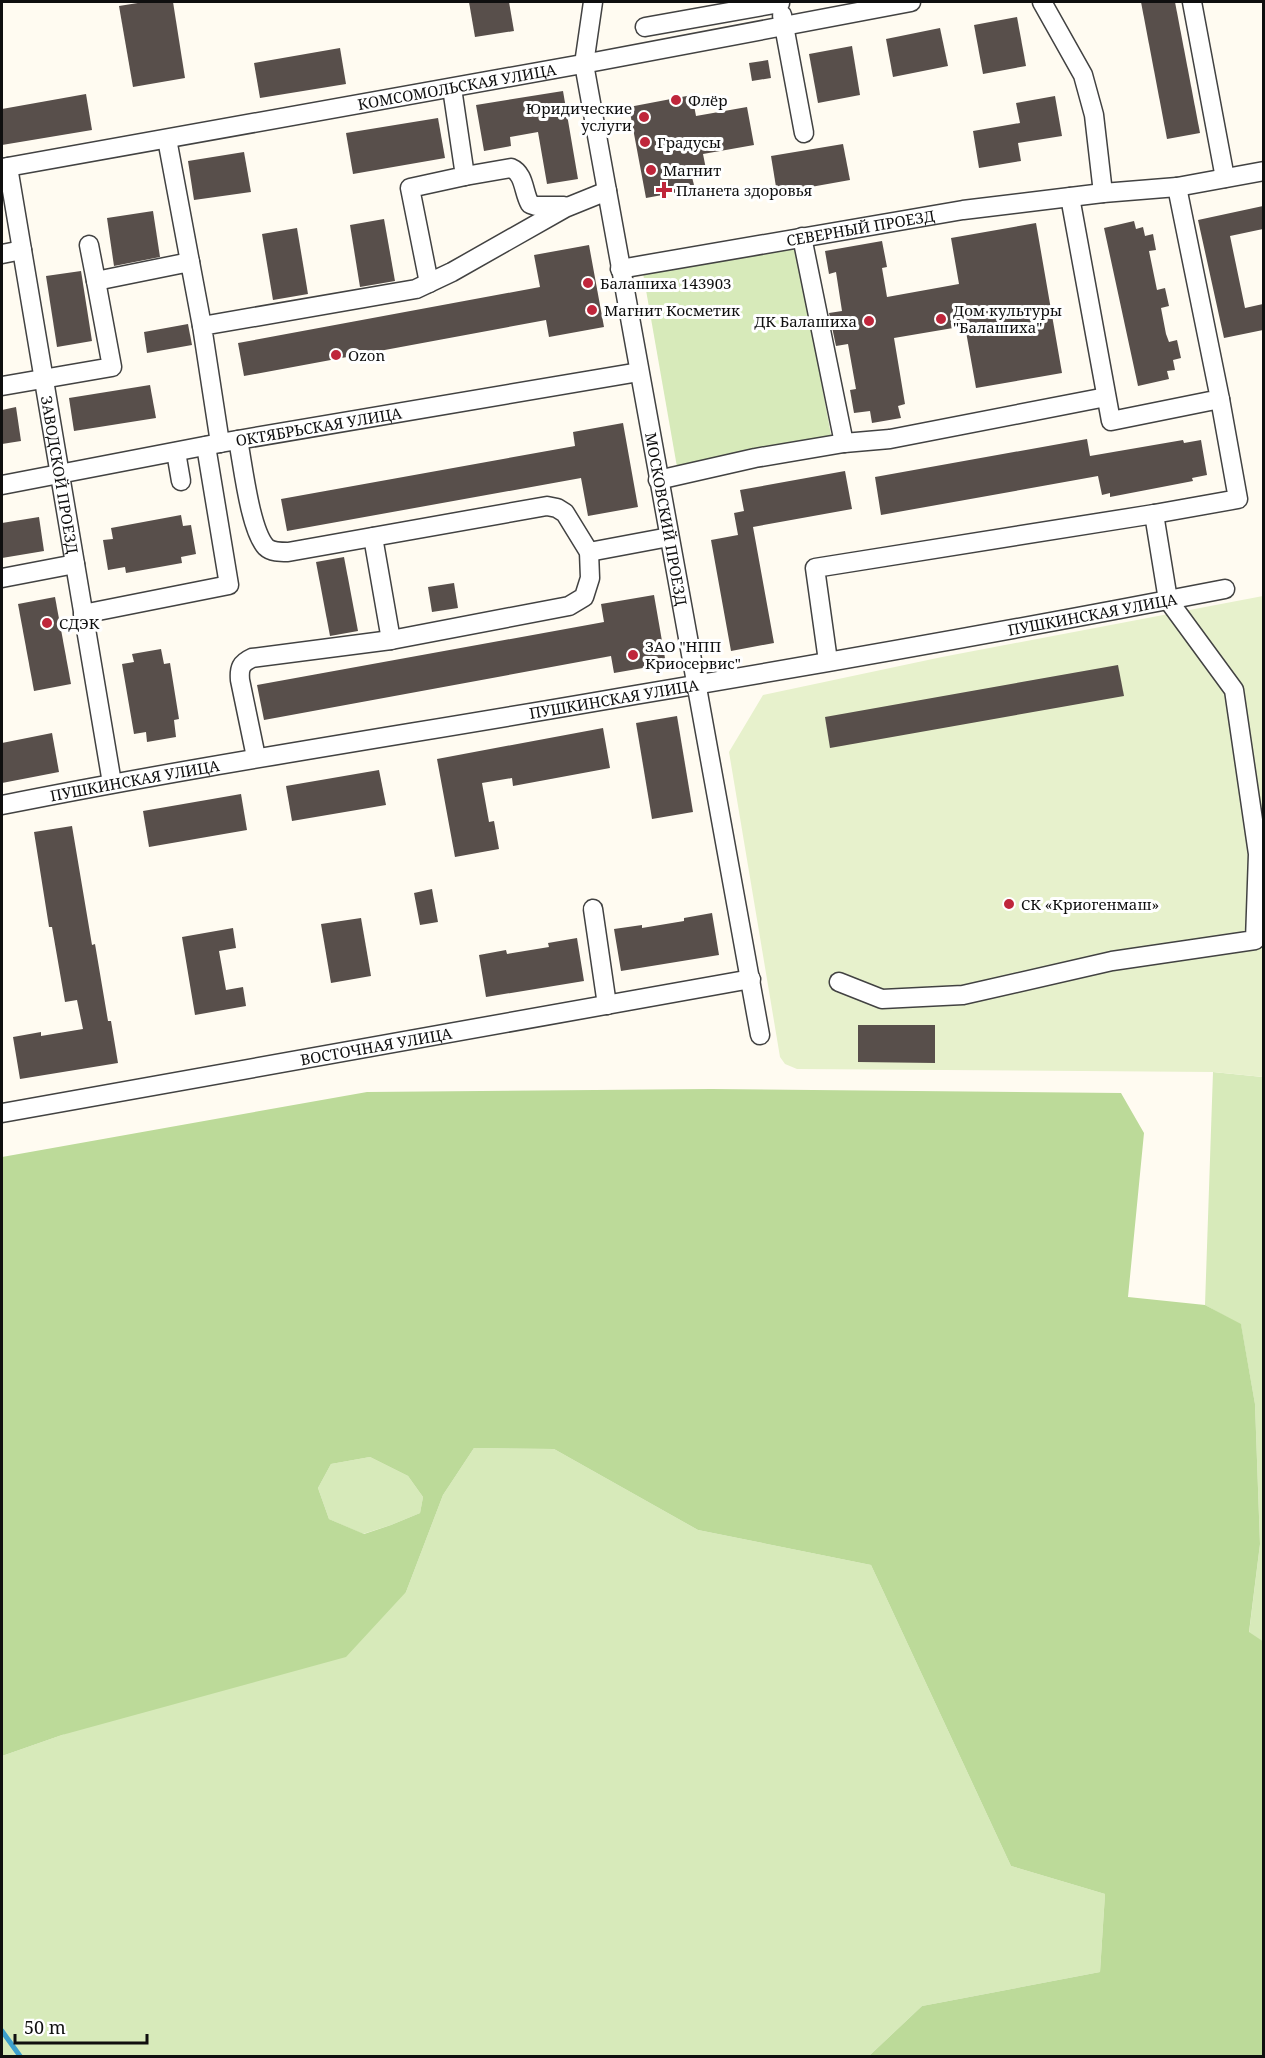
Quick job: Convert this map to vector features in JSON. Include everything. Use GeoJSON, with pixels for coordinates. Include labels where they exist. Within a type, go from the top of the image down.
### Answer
{"type":"FeatureCollection","features":[{"type":"Feature","properties":{"kind":"street","name":"МОСКОВСКИЙ ПРОЕЗД"},"geometry":{"type":"LineString","coordinates":[[594,2],[584,64],[760,1035]]}},
{"type":"Feature","properties":{"kind":"street"},"geometry":{"type":"LineString","coordinates":[[645,27],[779,2],[804,134]]}},
{"type":"Feature","properties":{"kind":"street","name":"КОМСОМОЛЬСКАЯ УЛИЦА"},"geometry":{"type":"LineString","coordinates":[[5,168],[584,64],[911,2]]}},
{"type":"Feature","properties":{"kind":"street"},"geometry":{"type":"LineString","coordinates":[[1042,2],[1083,75],[1094,115],[1103,193]]}},
{"type":"Feature","properties":{"kind":"street"},"geometry":{"type":"LineString","coordinates":[[1192,2],[1225,178]]}},
{"type":"Feature","properties":{"kind":"street"},"geometry":{"type":"LineString","coordinates":[[452,88],[465,176]]}},
{"type":"Feature","properties":{"kind":"street"},"geometry":{"type":"LineString","coordinates":[[83,614],[229,585],[221,443],[167,139]]}},
{"type":"Feature","properties":{"kind":"street","name":"ЗАВОДСКОЙ ПРОЕЗД"},"geometry":{"type":"LineString","coordinates":[[5,168],[45,378],[112,783]]}},
{"type":"Feature","properties":{"kind":"street"},"geometry":{"type":"LineString","coordinates":[[429,283],[410,188],[511,168],[521,175],[530,204],[568,206]]}},
{"type":"Feature","properties":{"kind":"street","name":"СЕВЕРНЫЙ ПРОЕЗД"},"geometry":{"type":"LineString","coordinates":[[620,269],[963,210],[1103,193],[1177,187],[1263,171]]}},
{"type":"Feature","properties":{"kind":"street"},"geometry":{"type":"LineString","coordinates":[[828,662],[815,568],[1238,499],[1177,187]]}},
{"type":"Feature","properties":{"kind":"street"},"geometry":{"type":"LineString","coordinates":[[202,326],[416,289],[452,272],[568,206],[607,190]]}},
{"type":"Feature","properties":{"kind":"street"},"geometry":{"type":"LineString","coordinates":[[1070,197],[1111,421],[1220,399]]}},
{"type":"Feature","properties":{"kind":"street"},"geometry":{"type":"LineString","coordinates":[[802,237],[844,443]]}},
{"type":"Feature","properties":{"kind":"street"},"geometry":{"type":"LineString","coordinates":[[2,386],[112,367],[89,245]]}},
{"type":"Feature","properties":{"kind":"street"},"geometry":{"type":"LineString","coordinates":[[2,254],[22,250]]}},
{"type":"Feature","properties":{"kind":"street"},"geometry":{"type":"LineString","coordinates":[[96,281],[190,262]]}},
{"type":"Feature","properties":{"kind":"street","name":"ОКТЯБРЬСКАЯ УЛИЦА"},"geometry":{"type":"LineString","coordinates":[[2,485],[221,443],[639,372]]}},
{"type":"Feature","properties":{"kind":"street"},"geometry":{"type":"LineString","coordinates":[[658,480],[755,458],[844,443],[890,439],[1106,397]]}},
{"type":"Feature","properties":{"kind":"street"},"geometry":{"type":"LineString","coordinates":[[221,443],[259,537],[267,548],[276,552],[288,552],[547,506],[566,513],[589,552],[590,578],[584,597],[569,606],[391,640],[252,658],[243,662],[239,668],[240,680],[256,757]]}},
{"type":"Feature","properties":{"kind":"street"},"geometry":{"type":"LineString","coordinates":[[176,452],[181,480]]}},
{"type":"Feature","properties":{"kind":"street"},"geometry":{"type":"LineString","coordinates":[[838,982],[882,999],[963,995],[1112,961],[1255,940],[1258,854],[1234,690],[1168,600],[1154,514]]}},
{"type":"Feature","properties":{"kind":"street"},"geometry":{"type":"LineString","coordinates":[[373,537],[391,640]]}},
{"type":"Feature","properties":{"kind":"street"},"geometry":{"type":"LineString","coordinates":[[589,552],[669,537]]}},
{"type":"Feature","properties":{"kind":"street"},"geometry":{"type":"LineString","coordinates":[[2,578],[75,564]]}},
{"type":"Feature","properties":{"kind":"street","name":"ПУШКИНСКАЯ УЛИЦА"},"geometry":{"type":"LineString","coordinates":[[2,805],[256,757],[828,662],[1225,589]]}},
{"type":"Feature","properties":{"kind":"street"},"geometry":{"type":"LineString","coordinates":[[592,909],[607,1005]]}},
{"type":"Feature","properties":{"kind":"street","name":"ВОСТОЧНАЯ УЛИЦА"},"geometry":{"type":"LineString","coordinates":[[2,1113],[751,979]]}},
{"type":"Feature","properties":{"kind":"green space"},"geometry":{"type":"Polygon","coordinates":[[[796,245],[831,435],[677,467],[643,273],[796,245]]]}},
{"type":"Feature","properties":{"kind":"green space","name":"СК «Криогенмаш»"},"geometry":{"type":"Polygon","coordinates":[[[1263,596],[1263,1077],[1213,1072],[797,1069],[785,1064],[780,1057],[729,752],[763,695],[942,657],[1263,596]]]}},
{"type":"Feature","properties":{"kind":"green space"},"geometry":{"type":"Polygon","coordinates":[[[1213,1072],[1263,1077],[1263,1642],[1249,1633],[1260,1544],[1255,1404],[1241,1325],[1205,1305],[1213,1072]]]}},
{"type":"Feature","properties":{"kind":"green space"},"geometry":{"type":"Polygon","coordinates":[[[711,1089],[1121,1093],[1144,1133],[1128,1297],[1205,1305],[1241,1324],[1255,1404],[1260,1544],[1249,1632],[1264,1642],[1263,2056],[869,2056],[922,2006],[1100,1972],[1105,1894],[1011,1866],[871,1565],[698,1530],[554,1449],[474,1448],[443,1495],[406,1592],[346,1657],[62,1735],[2,1756],[2,1157],[367,1092],[711,1089]],[[370,1457],[331,1464],[318,1488],[329,1519],[364,1534],[420,1513],[423,1497],[408,1476],[370,1457]]]}},
{"type":"Feature","properties":{"kind":"green space"},"geometry":{"type":"Polygon","coordinates":[[[474,1448],[554,1449],[698,1530],[871,1565],[1011,1866],[1105,1894],[1100,1972],[922,2006],[869,2056],[2,2056],[2,1756],[62,1735],[406,1592],[443,1495],[474,1448]]]}},
{"type":"Feature","properties":{"kind":"green space"},"geometry":{"type":"Polygon","coordinates":[[[370,1457],[408,1476],[423,1497],[420,1513],[363,1534],[329,1519],[318,1488],[331,1464],[370,1457]]]}},
{"type":"Feature","properties":{"kind":"building"},"geometry":{"type":"Polygon","coordinates":[[[144,2],[173,2],[185,78],[133,87],[119,6],[144,2]]]}},
{"type":"Feature","properties":{"kind":"building"},"geometry":{"type":"Polygon","coordinates":[[[469,2],[509,2],[514,31],[475,37],[469,2]]]}},
{"type":"Feature","properties":{"kind":"building"},"geometry":{"type":"Polygon","coordinates":[[[1141,2],[1175,2],[1200,133],[1167,139],[1141,2]]]}},
{"type":"Feature","properties":{"kind":"building"},"geometry":{"type":"Polygon","coordinates":[[[1017,17],[1026,66],[983,74],[974,25],[1017,17]]]}},
{"type":"Feature","properties":{"kind":"building"},"geometry":{"type":"Polygon","coordinates":[[[940,28],[948,66],[893,77],[886,39],[940,28]]]}},
{"type":"Feature","properties":{"kind":"building"},"geometry":{"type":"Polygon","coordinates":[[[852,46],[860,95],[818,103],[809,54],[852,46]]]}},
{"type":"Feature","properties":{"kind":"building"},"geometry":{"type":"Polygon","coordinates":[[[340,48],[346,84],[260,98],[254,63],[340,48]]]}},
{"type":"Feature","properties":{"kind":"building"},"geometry":{"type":"Polygon","coordinates":[[[768,60],[771,78],[752,81],[749,63],[768,60]]]}},
{"type":"Feature","properties":{"kind":"building"},"geometry":{"type":"Polygon","coordinates":[[[563,91],[578,179],[547,184],[538,132],[510,137],[511,146],[484,151],[476,105],[563,91]]]}},
{"type":"Feature","properties":{"kind":"building"},"geometry":{"type":"Polygon","coordinates":[[[86,94],[92,130],[2,145],[2,109],[86,94]]]}},
{"type":"Feature","properties":{"kind":"building"},"geometry":{"type":"Polygon","coordinates":[[[692,95],[696,116],[747,107],[754,145],[703,154],[707,174],[692,177],[695,189],[646,198],[629,107],[692,95]]]}},
{"type":"Feature","properties":{"kind":"building"},"geometry":{"type":"Polygon","coordinates":[[[1055,96],[1062,136],[1018,143],[1021,161],[979,168],[973,131],[1020,123],[1016,103],[1055,96]]]}},
{"type":"Feature","properties":{"kind":"building"},"geometry":{"type":"Polygon","coordinates":[[[438,118],[445,158],[353,174],[346,133],[438,118]]]}},
{"type":"Feature","properties":{"kind":"building"},"geometry":{"type":"Polygon","coordinates":[[[843,144],[850,180],[777,193],[771,156],[843,144]]]}},
{"type":"Feature","properties":{"kind":"building"},"geometry":{"type":"Polygon","coordinates":[[[244,152],[251,192],[194,200],[188,161],[244,152]]]}},
{"type":"Feature","properties":{"kind":"building"},"geometry":{"type":"Polygon","coordinates":[[[1263,206],[1263,229],[1230,236],[1245,308],[1263,304],[1263,330],[1224,338],[1198,220],[1263,206]]]}},
{"type":"Feature","properties":{"kind":"building"},"geometry":{"type":"Polygon","coordinates":[[[153,211],[160,257],[114,266],[107,218],[153,211]]]}},
{"type":"Feature","properties":{"kind":"building"},"geometry":{"type":"Polygon","coordinates":[[[384,219],[395,281],[360,287],[350,225],[384,219]]]}},
{"type":"Feature","properties":{"kind":"building"},"geometry":{"type":"Polygon","coordinates":[[[1134,221],[1136,229],[1143,227],[1145,236],[1153,234],[1156,250],[1149,251],[1157,290],[1165,288],[1169,306],[1161,308],[1166,334],[1169,342],[1177,340],[1181,358],[1173,360],[1175,370],[1167,371],[1169,379],[1138,386],[1104,228],[1134,221]]]}},
{"type":"Feature","properties":{"kind":"building","name":"Дом культуры \"Балашиха\""},"geometry":{"type":"Polygon","coordinates":[[[1036,223],[1062,373],[976,388],[965,326],[894,338],[905,404],[898,406],[901,418],[872,423],[870,411],[854,413],[850,390],[856,389],[848,344],[836,346],[829,313],[842,311],[836,272],[829,274],[825,251],[882,241],[887,267],[882,268],[887,297],[959,284],[951,238],[1036,223]]]}},
{"type":"Feature","properties":{"kind":"building"},"geometry":{"type":"Polygon","coordinates":[[[297,228],[308,294],[273,300],[262,234],[297,228]]]}},
{"type":"Feature","properties":{"kind":"building"},"geometry":{"type":"Polygon","coordinates":[[[589,245],[604,327],[549,337],[546,320],[244,376],[238,343],[540,287],[534,255],[589,245]]]}},
{"type":"Feature","properties":{"kind":"building"},"geometry":{"type":"Polygon","coordinates":[[[81,271],[92,341],[57,347],[46,276],[81,271]]]}},
{"type":"Feature","properties":{"kind":"building"},"geometry":{"type":"Polygon","coordinates":[[[188,324],[192,345],[147,353],[144,332],[188,324]]]}},
{"type":"Feature","properties":{"kind":"building"},"geometry":{"type":"Polygon","coordinates":[[[150,385],[156,418],[74,431],[69,398],[150,385]]]}},
{"type":"Feature","properties":{"kind":"building"},"geometry":{"type":"Polygon","coordinates":[[[16,407],[21,441],[2,444],[2,410],[16,407]]]}},
{"type":"Feature","properties":{"kind":"building"},"geometry":{"type":"Polygon","coordinates":[[[623,423],[638,507],[588,516],[581,478],[287,531],[281,499],[575,446],[573,432],[623,423]]]}},
{"type":"Feature","properties":{"kind":"building"},"geometry":{"type":"Polygon","coordinates":[[[1087,439],[1090,456],[1183,440],[1184,443],[1201,440],[1207,475],[1192,478],[1193,481],[1110,497],[1110,493],[1102,495],[1098,476],[881,515],[875,477],[1087,439]]]}},
{"type":"Feature","properties":{"kind":"building"},"geometry":{"type":"Polygon","coordinates":[[[845,471],[852,509],[753,527],[774,643],[731,651],[711,540],[738,535],[734,513],[744,511],[740,490],[845,471]]]}},
{"type":"Feature","properties":{"kind":"building"},"geometry":{"type":"Polygon","coordinates":[[[181,515],[183,526],[191,525],[196,554],[181,557],[182,563],[126,573],[125,567],[108,570],[103,540],[113,539],[111,528],[181,515]]]}},
{"type":"Feature","properties":{"kind":"building"},"geometry":{"type":"Polygon","coordinates":[[[39,517],[44,551],[2,558],[2,523],[39,517]]]}},
{"type":"Feature","properties":{"kind":"building"},"geometry":{"type":"Polygon","coordinates":[[[344,557],[358,631],[330,636],[316,562],[344,557]]]}},
{"type":"Feature","properties":{"kind":"building"},"geometry":{"type":"Polygon","coordinates":[[[454,583],[458,608],[432,612],[428,587],[454,583]]]}},
{"type":"Feature","properties":{"kind":"building"},"geometry":{"type":"Polygon","coordinates":[[[654,595],[666,664],[614,673],[611,656],[264,720],[257,685],[604,622],[601,604],[654,595]]]}},
{"type":"Feature","properties":{"kind":"building"},"geometry":{"type":"Polygon","coordinates":[[[55,597],[71,684],[34,691],[18,604],[55,597]]]}},
{"type":"Feature","properties":{"kind":"building"},"geometry":{"type":"Polygon","coordinates":[[[161,649],[164,664],[170,663],[179,719],[174,720],[176,737],[147,742],[146,732],[134,734],[122,664],[134,662],[132,654],[161,649]]]}},
{"type":"Feature","properties":{"kind":"building"},"geometry":{"type":"Polygon","coordinates":[[[1118,665],[1124,696],[830,748],[825,717],[1118,665]]]}},
{"type":"Feature","properties":{"kind":"building"},"geometry":{"type":"Polygon","coordinates":[[[677,716],[693,812],[652,819],[636,723],[677,716]]]}},
{"type":"Feature","properties":{"kind":"building"},"geometry":{"type":"Polygon","coordinates":[[[603,728],[610,768],[513,786],[512,778],[482,783],[489,822],[494,821],[499,849],[455,857],[437,759],[603,728]]]}},
{"type":"Feature","properties":{"kind":"building"},"geometry":{"type":"Polygon","coordinates":[[[52,733],[59,772],[2,783],[2,743],[52,733]]]}},
{"type":"Feature","properties":{"kind":"building"},"geometry":{"type":"Polygon","coordinates":[[[379,770],[386,805],[292,821],[286,786],[379,770]]]}},
{"type":"Feature","properties":{"kind":"building"},"geometry":{"type":"Polygon","coordinates":[[[241,794],[247,830],[149,847],[143,811],[241,794]]]}},
{"type":"Feature","properties":{"kind":"building"},"geometry":{"type":"Polygon","coordinates":[[[72,826],[92,945],[95,944],[108,1021],[111,1021],[118,1063],[20,1079],[13,1037],[41,1032],[41,1036],[83,1029],[77,1000],[65,1002],[52,927],[49,927],[34,832],[72,826]]]}},
{"type":"Feature","properties":{"kind":"building"},"geometry":{"type":"Polygon","coordinates":[[[432,889],[438,922],[420,925],[414,893],[432,889]]]}},
{"type":"Feature","properties":{"kind":"building"},"geometry":{"type":"Polygon","coordinates":[[[712,913],[719,955],[621,971],[614,929],[642,925],[642,928],[684,921],[684,918],[712,913]]]}},
{"type":"Feature","properties":{"kind":"building"},"geometry":{"type":"Polygon","coordinates":[[[361,918],[371,976],[331,983],[321,924],[361,918]]]}},
{"type":"Feature","properties":{"kind":"building"},"geometry":{"type":"Polygon","coordinates":[[[233,928],[236,948],[219,951],[226,990],[243,987],[246,1006],[195,1015],[182,937],[233,928]]]}},
{"type":"Feature","properties":{"kind":"building"},"geometry":{"type":"Polygon","coordinates":[[[577,938],[584,981],[486,997],[479,955],[506,950],[507,954],[549,947],[548,943],[577,938]]]}},
{"type":"Feature","properties":{"kind":"building"},"geometry":{"type":"Polygon","coordinates":[[[858,1025],[935,1025],[935,1063],[858,1062],[858,1025]]]}},
{"type":"Feature","properties":{"kind":"waterway"},"geometry":{"type":"LineString","coordinates":[[2,2031],[20,2056]]}},
{"type":"Feature","properties":{"kind":"place","name":"Флёр"},"geometry":{"type":"Point","coordinates":[676,100]}},
{"type":"Feature","properties":{"kind":"place","name":"Юридические услуги"},"geometry":{"type":"Point","coordinates":[644,117]}},
{"type":"Feature","properties":{"kind":"place","name":"Градусы"},"geometry":{"type":"Point","coordinates":[645,142]}},
{"type":"Feature","properties":{"kind":"place","name":"Магнит"},"geometry":{"type":"Point","coordinates":[651,170]}},
{"type":"Feature","properties":{"kind":"place","name":"Планета здоровья"},"geometry":{"type":"Point","coordinates":[664,190]}},
{"type":"Feature","properties":{"kind":"place","name":"Балашиха 143903"},"geometry":{"type":"Point","coordinates":[588,283]}},
{"type":"Feature","properties":{"kind":"place","name":"Магнит Косметик"},"geometry":{"type":"Point","coordinates":[592,310]}},
{"type":"Feature","properties":{"kind":"place","name":"Дом культуры \"Балашиха\""},"geometry":{"type":"Point","coordinates":[941,319]}},
{"type":"Feature","properties":{"kind":"place","name":"ДК Балашиха"},"geometry":{"type":"Point","coordinates":[869,321]}},
{"type":"Feature","properties":{"kind":"place","name":"Ozon"},"geometry":{"type":"Point","coordinates":[336,355]}},
{"type":"Feature","properties":{"kind":"place","name":"СДЭК"},"geometry":{"type":"Point","coordinates":[47,623]}},
{"type":"Feature","properties":{"kind":"place","name":"ЗАО \"НПП Криосервис\""},"geometry":{"type":"Point","coordinates":[633,655]}},
{"type":"Feature","properties":{"kind":"place","name":"СК «Криогенмаш»"},"geometry":{"type":"Point","coordinates":[1009,904]}}]}
